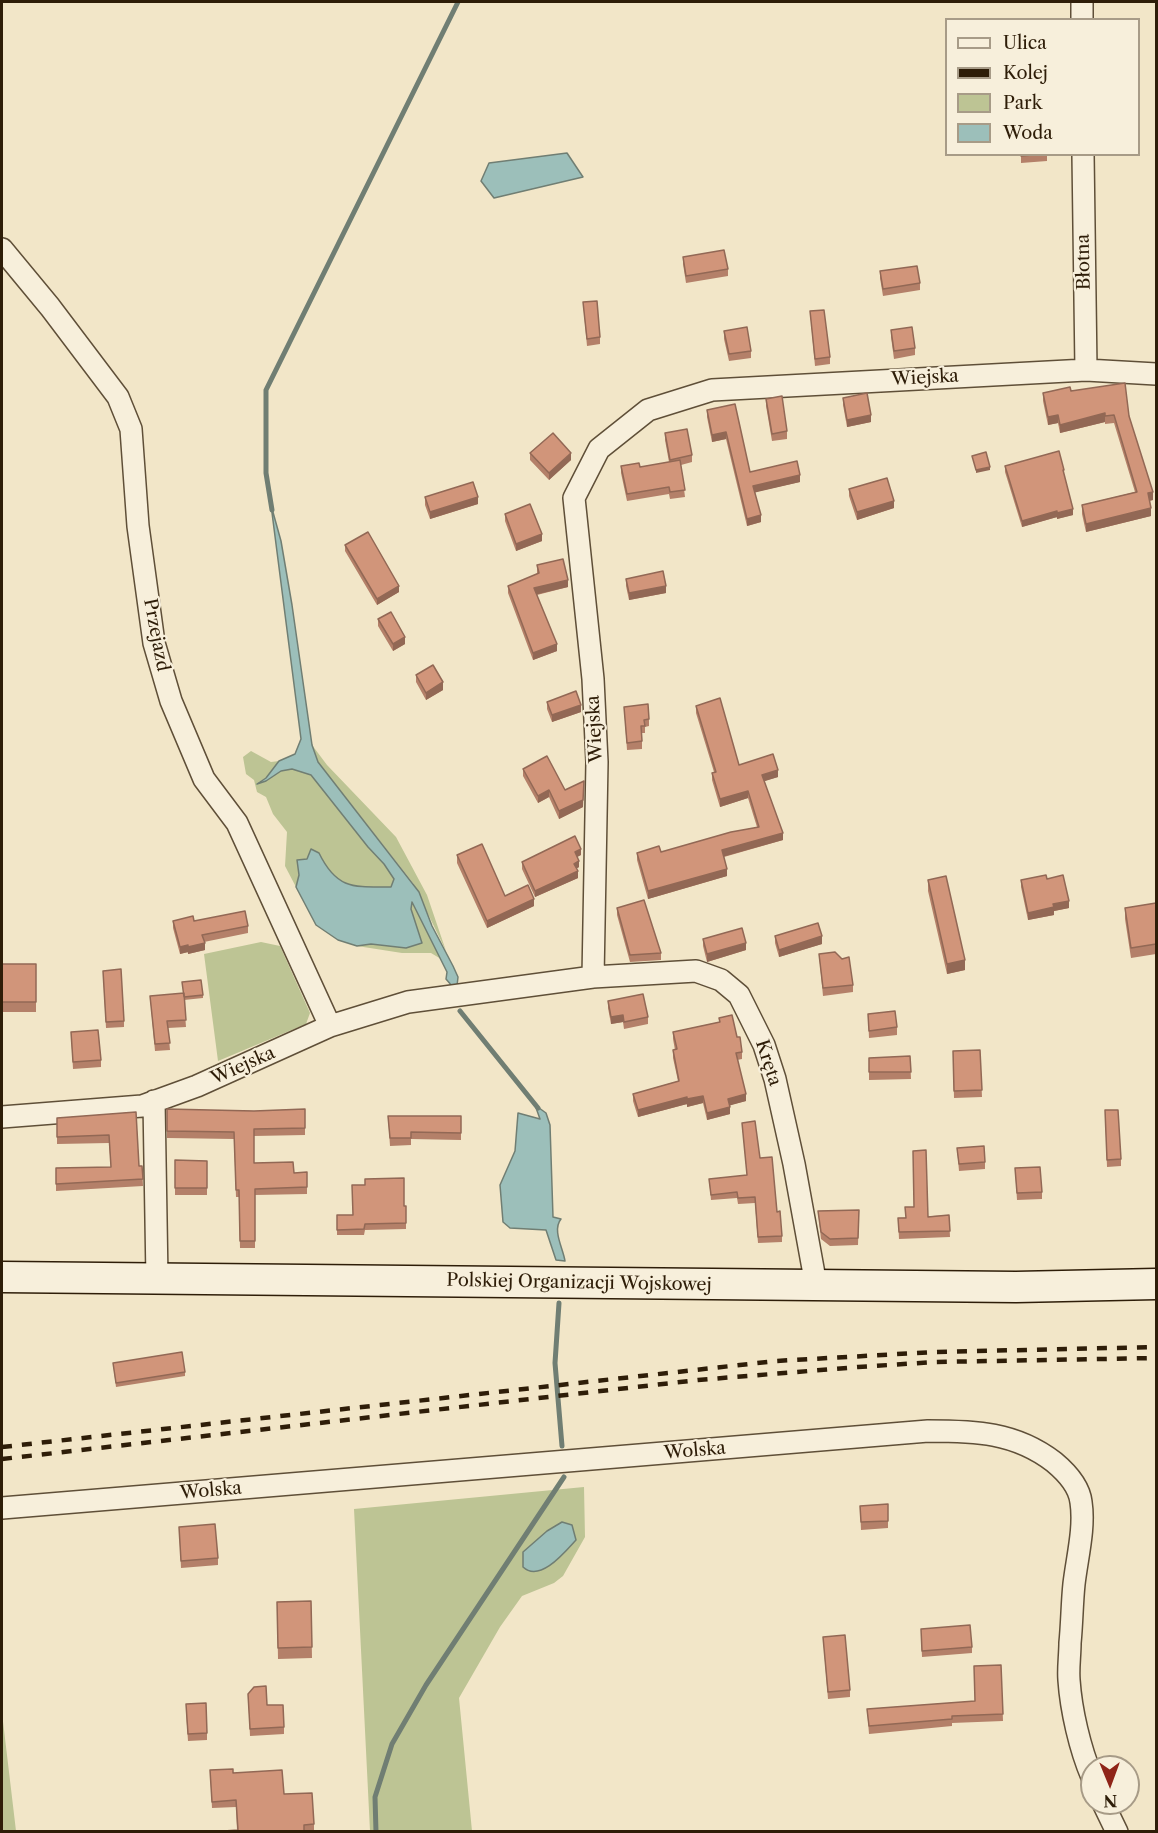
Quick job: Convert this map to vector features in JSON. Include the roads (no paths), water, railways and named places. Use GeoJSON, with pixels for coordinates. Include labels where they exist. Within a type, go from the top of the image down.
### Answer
{"type":"FeatureCollection","features":[{"type":"Feature","properties":{"kind":"main road","name":"Polskiej Organizacji Wojskowej"},"geometry":{"type":"LineString","coordinates":[[2,1276],[816,1286],[1016,1287],[1156,1284]]}},
{"type":"Feature","properties":{"kind":"street"},"geometry":{"type":"LineString","coordinates":[[1082,2],[1082,18]]}},
{"type":"Feature","properties":{"kind":"street","name":"Błotna"},"geometry":{"type":"LineString","coordinates":[[1083,156],[1086,370]]}},
{"type":"Feature","properties":{"kind":"street","name":"Przejazd"},"geometry":{"type":"LineString","coordinates":[[2,249],[50,307],[118,397],[131,429],[138,526],[154,643],[171,701],[204,779],[237,823],[330,1026]]}},
{"type":"Feature","properties":{"kind":"street","name":"Wiejska"},"geometry":{"type":"LineString","coordinates":[[2,1117],[142,1106],[197,1086],[330,1026],[408,1002],[593,977],[597,762],[593,679],[574,498],[599,449],[648,410],[712,390],[1086,370],[1156,374]]}},
{"type":"Feature","properties":{"kind":"street","name":"Kręta"},"geometry":{"type":"LineString","coordinates":[[593,977],[696,971],[721,980],[739,995],[764,1045],[775,1079],[794,1164],[816,1286]]}},
{"type":"Feature","properties":{"kind":"street"},"geometry":{"type":"LineString","coordinates":[[154,1101],[157,1279]]}},
{"type":"Feature","properties":{"kind":"street","name":"Wolska"},"geometry":{"type":"LineString","coordinates":[[2,1508],[928,1431],[966,1431],[997,1435],[1024,1443],[1053,1461],[1072,1479],[1081,1500],[1082,1521],[1074,1590],[1068,1678],[1075,1721],[1085,1755]]}},
{"type":"Feature","properties":{"kind":"street"},"geometry":{"type":"LineString","coordinates":[[1109,1815],[1117,1832]]}},
{"type":"Feature","properties":{"kind":"water"},"geometry":{"type":"Polygon","coordinates":[[[567,153],[583,177],[494,198],[481,181],[489,163],[567,153]]]}},
{"type":"Feature","properties":{"kind":"water"},"geometry":{"type":"Polygon","coordinates":[[[271,505],[281,541],[312,745],[318,762],[419,892],[432,926],[458,977],[457,986],[452,986],[446,979],[447,972],[412,902],[411,909],[422,943],[406,948],[371,944],[357,946],[338,940],[316,925],[296,887],[299,875],[297,860],[307,859],[311,849],[319,853],[333,874],[348,884],[391,887],[394,879],[311,775],[292,769],[281,771],[257,784],[266,778],[279,761],[295,754],[301,739],[271,505]]]}},
{"type":"Feature","properties":{"kind":"water"},"geometry":{"type":"Polygon","coordinates":[[[535,1105],[546,1113],[550,1125],[553,1217],[561,1219],[558,1234],[565,1261],[556,1260],[546,1230],[510,1228],[503,1222],[500,1185],[515,1151],[518,1113],[540,1119],[535,1105]]]}},
{"type":"Feature","properties":{"kind":"water"},"geometry":{"type":"Polygon","coordinates":[[[562,1522],[572,1525],[576,1540],[559,1558],[544,1569],[530,1571],[523,1567],[523,1552],[547,1531],[562,1522]]]}},
{"type":"Feature","properties":{"kind":"waterway"},"geometry":{"type":"LineString","coordinates":[[272,510],[266,473],[266,390],[458,2]]}},
{"type":"Feature","properties":{"kind":"waterway"},"geometry":{"type":"LineString","coordinates":[[460,1011],[538,1108]]}},
{"type":"Feature","properties":{"kind":"waterway"},"geometry":{"type":"LineString","coordinates":[[559,1303],[555,1363],[562,1446]]}},
{"type":"Feature","properties":{"kind":"waterway"},"geometry":{"type":"LineString","coordinates":[[376,1832],[375,1797],[392,1744],[426,1685],[564,1477]]}},
{"type":"Feature","properties":{"kind":"railway"},"geometry":{"type":"LineString","coordinates":[[2,1447],[776,1361],[934,1352],[1156,1347]]}},
{"type":"Feature","properties":{"kind":"railway"},"geometry":{"type":"LineString","coordinates":[[2,1459],[698,1380],[935,1362],[1156,1358]]}}]}
